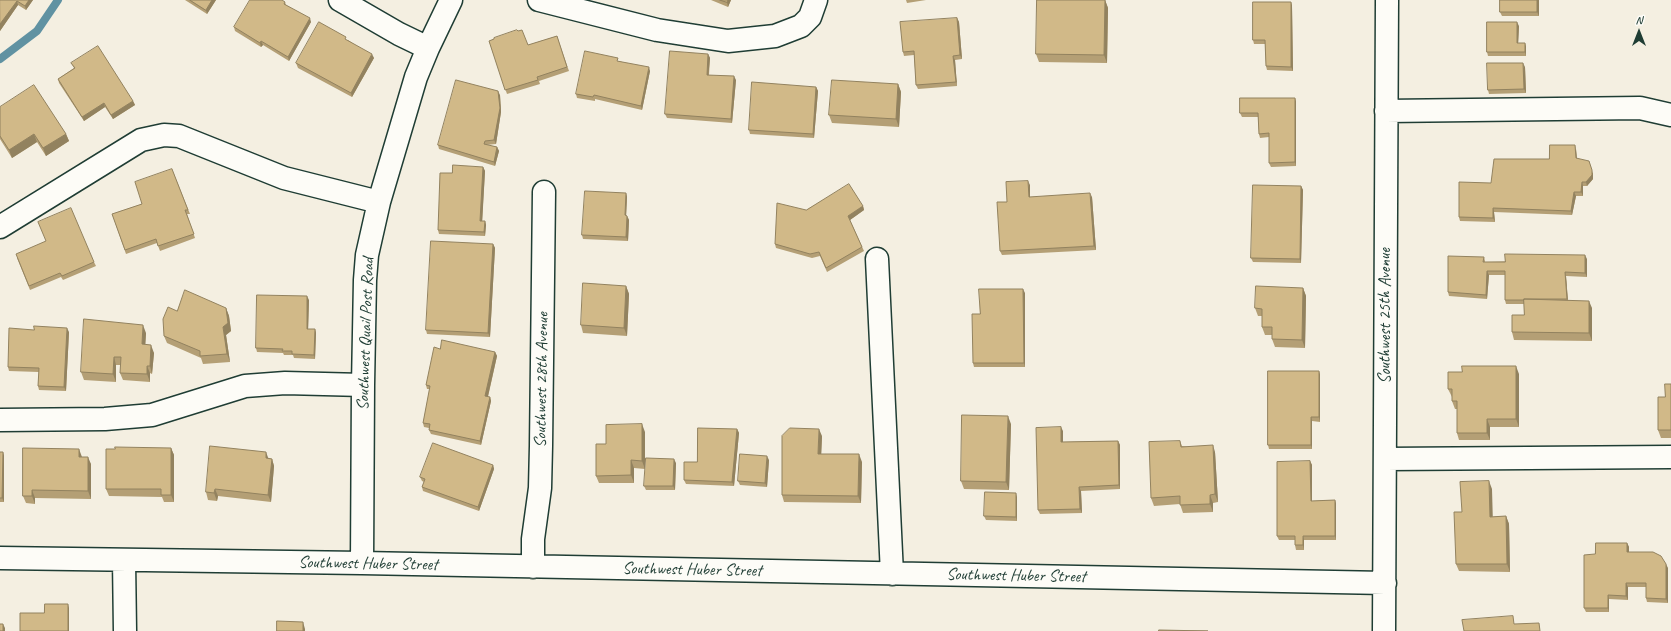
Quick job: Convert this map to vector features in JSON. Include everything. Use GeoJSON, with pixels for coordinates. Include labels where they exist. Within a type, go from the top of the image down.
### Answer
{"type":"FeatureCollection","features":[{"type":"Feature","properties":{"kind":"street"},"geometry":{"type":"LineString","coordinates":[[340,0],[399,34],[428,48]]}},
{"type":"Feature","properties":{"kind":"street","name":"Southwest Quail Post Road"},"geometry":{"type":"LineString","coordinates":[[362,563],[365,280],[368,255],[378,202],[416,77],[451,0]]}},
{"type":"Feature","properties":{"kind":"street"},"geometry":{"type":"LineString","coordinates":[[539,0],[657,30],[728,41],[775,36],[801,26],[810,17],[816,0]]}},
{"type":"Feature","properties":{"kind":"street","name":"Southwest 25th Avenue"},"geometry":{"type":"LineString","coordinates":[[1384,631],[1387,0]]}},
{"type":"Feature","properties":{"kind":"street"},"geometry":{"type":"LineString","coordinates":[[1386,111],[1640,108],[1671,115]]}},
{"type":"Feature","properties":{"kind":"street"},"geometry":{"type":"LineString","coordinates":[[0,227],[141,140],[164,135],[179,136],[284,178],[378,202]]}},
{"type":"Feature","properties":{"kind":"street","name":"Southwest 28th Avenue"},"geometry":{"type":"LineString","coordinates":[[533,567],[533,539],[540,488],[544,192]]}},
{"type":"Feature","properties":{"kind":"street"},"geometry":{"type":"LineString","coordinates":[[878,259],[892,574]]}},
{"type":"Feature","properties":{"kind":"street"},"geometry":{"type":"LineString","coordinates":[[0,420],[105,419],[152,415],[244,386],[286,383],[363,385]]}},
{"type":"Feature","properties":{"kind":"street"},"geometry":{"type":"LineString","coordinates":[[1385,459],[1671,457]]}},
{"type":"Feature","properties":{"kind":"street","name":"Southwest Huber Street"},"geometry":{"type":"LineString","coordinates":[[0,558],[362,563],[1385,583]]}},
{"type":"Feature","properties":{"kind":"street"},"geometry":{"type":"LineString","coordinates":[[124,560],[124,631]]}},
{"type":"Feature","properties":{"kind":"building"},"geometry":{"type":"Polygon","coordinates":[[[0,0],[29,0],[25,6],[17,1],[0,24],[0,0]]]}},
{"type":"Feature","properties":{"kind":"building"},"geometry":{"type":"Polygon","coordinates":[[[190,0],[212,0],[206,10],[190,0]]]}},
{"type":"Feature","properties":{"kind":"building"},"geometry":{"type":"Polygon","coordinates":[[[250,0],[282,0],[285,2],[284,4],[310,18],[288,57],[261,41],[260,43],[234,27],[250,0]]]}},
{"type":"Feature","properties":{"kind":"building"},"geometry":{"type":"Polygon","coordinates":[[[1037,0],[1105,0],[1104,55],[1036,54],[1037,0]]]}},
{"type":"Feature","properties":{"kind":"building"},"geometry":{"type":"Polygon","coordinates":[[[1500,0],[1537,0],[1537,12],[1500,12],[1500,0]]]}},
{"type":"Feature","properties":{"kind":"building"},"geometry":{"type":"Polygon","coordinates":[[[1253,2],[1291,2],[1291,67],[1266,66],[1265,40],[1253,40],[1253,2]]]}},
{"type":"Feature","properties":{"kind":"building"},"geometry":{"type":"Polygon","coordinates":[[[957,18],[960,55],[953,56],[956,82],[916,85],[914,51],[903,52],[900,22],[957,18]]]}},
{"type":"Feature","properties":{"kind":"building"},"geometry":{"type":"Polygon","coordinates":[[[319,22],[372,54],[351,93],[296,63],[319,22]]]}},
{"type":"Feature","properties":{"kind":"building"},"geometry":{"type":"Polygon","coordinates":[[[1487,22],[1517,22],[1517,43],[1525,43],[1525,52],[1487,52],[1487,22]]]}},
{"type":"Feature","properties":{"kind":"building"},"geometry":{"type":"Polygon","coordinates":[[[517,30],[522,30],[528,45],[557,36],[567,67],[537,77],[538,80],[505,90],[489,41],[517,30]]]}},
{"type":"Feature","properties":{"kind":"building"},"geometry":{"type":"Polygon","coordinates":[[[98,46],[133,101],[111,115],[104,103],[82,117],[58,79],[75,68],[71,63],[98,46]]]}},
{"type":"Feature","properties":{"kind":"building"},"geometry":{"type":"Polygon","coordinates":[[[585,51],[618,58],[617,61],[649,67],[641,106],[594,95],[593,97],[576,94],[585,51]]]}},
{"type":"Feature","properties":{"kind":"building"},"geometry":{"type":"Polygon","coordinates":[[[670,51],[708,54],[707,75],[734,76],[731,119],[665,114],[670,51]]]}},
{"type":"Feature","properties":{"kind":"building"},"geometry":{"type":"Polygon","coordinates":[[[1487,63],[1523,63],[1524,89],[1488,90],[1487,63]]]}},
{"type":"Feature","properties":{"kind":"building"},"geometry":{"type":"Polygon","coordinates":[[[456,80],[498,91],[500,108],[494,140],[485,141],[484,144],[497,147],[494,162],[438,145],[456,80]]]}},
{"type":"Feature","properties":{"kind":"building"},"geometry":{"type":"Polygon","coordinates":[[[832,80],[898,84],[896,119],[829,115],[832,80]]]}},
{"type":"Feature","properties":{"kind":"building"},"geometry":{"type":"Polygon","coordinates":[[[752,82],[816,87],[813,134],[749,130],[752,82]]]}},
{"type":"Feature","properties":{"kind":"building"},"geometry":{"type":"Polygon","coordinates":[[[34,85],[66,134],[43,148],[34,134],[9,150],[0,136],[0,107],[34,85]]]}},
{"type":"Feature","properties":{"kind":"building"},"geometry":{"type":"Polygon","coordinates":[[[1240,98],[1295,98],[1295,162],[1269,163],[1269,133],[1259,134],[1258,113],[1240,113],[1240,98]]]}},
{"type":"Feature","properties":{"kind":"building"},"geometry":{"type":"Polygon","coordinates":[[[1550,145],[1575,145],[1576,158],[1589,161],[1592,170],[1592,175],[1586,182],[1582,182],[1581,192],[1574,192],[1571,211],[1493,208],[1493,218],[1459,217],[1459,182],[1491,183],[1494,159],[1549,159],[1550,145]]]}},
{"type":"Feature","properties":{"kind":"building"},"geometry":{"type":"Polygon","coordinates":[[[453,165],[483,167],[480,221],[485,221],[484,232],[438,230],[440,173],[452,173],[453,165]]]}},
{"type":"Feature","properties":{"kind":"building"},"geometry":{"type":"Polygon","coordinates":[[[172,169],[188,210],[185,210],[194,234],[158,246],[156,239],[125,250],[112,214],[142,204],[135,182],[172,169]]]}},
{"type":"Feature","properties":{"kind":"building"},"geometry":{"type":"Polygon","coordinates":[[[1028,181],[1029,197],[1090,193],[1094,246],[1000,251],[997,202],[1007,202],[1006,182],[1028,181]]]}},
{"type":"Feature","properties":{"kind":"building"},"geometry":{"type":"Polygon","coordinates":[[[849,184],[863,206],[848,216],[862,247],[826,268],[819,252],[810,254],[775,244],[777,203],[806,210],[849,184]]]}},
{"type":"Feature","properties":{"kind":"building"},"geometry":{"type":"Polygon","coordinates":[[[1253,185],[1301,186],[1300,259],[1251,258],[1253,185]]]}},
{"type":"Feature","properties":{"kind":"building"},"geometry":{"type":"Polygon","coordinates":[[[585,191],[626,193],[626,237],[582,235],[585,191]]]}},
{"type":"Feature","properties":{"kind":"building"},"geometry":{"type":"Polygon","coordinates":[[[71,208],[94,262],[62,276],[60,273],[29,286],[16,254],[46,241],[38,222],[71,208]]]}},
{"type":"Feature","properties":{"kind":"building"},"geometry":{"type":"Polygon","coordinates":[[[431,241],[493,244],[488,333],[426,330],[431,241]]]}},
{"type":"Feature","properties":{"kind":"building"},"geometry":{"type":"Polygon","coordinates":[[[1505,254],[1585,255],[1585,273],[1565,272],[1567,299],[1505,300],[1505,271],[1487,271],[1486,295],[1448,292],[1448,256],[1484,257],[1483,262],[1505,262],[1505,254]]]}},
{"type":"Feature","properties":{"kind":"building"},"geometry":{"type":"Polygon","coordinates":[[[583,283],[626,286],[624,328],[581,325],[583,283]]]}},
{"type":"Feature","properties":{"kind":"building"},"geometry":{"type":"Polygon","coordinates":[[[1256,286],[1303,288],[1302,340],[1272,339],[1272,327],[1262,327],[1262,309],[1255,308],[1256,286]]]}},
{"type":"Feature","properties":{"kind":"building"},"geometry":{"type":"Polygon","coordinates":[[[979,289],[1023,289],[1024,363],[973,363],[972,314],[980,314],[979,289]]]}},
{"type":"Feature","properties":{"kind":"building"},"geometry":{"type":"Polygon","coordinates":[[[185,290],[226,308],[228,323],[223,327],[227,354],[200,356],[200,351],[164,336],[163,319],[168,307],[177,311],[185,290]]]}},
{"type":"Feature","properties":{"kind":"building"},"geometry":{"type":"Polygon","coordinates":[[[257,295],[307,296],[307,329],[315,329],[314,355],[292,354],[292,351],[282,351],[283,349],[256,348],[257,295]]]}},
{"type":"Feature","properties":{"kind":"building"},"geometry":{"type":"Polygon","coordinates":[[[1524,299],[1589,301],[1589,333],[1512,332],[1512,315],[1524,315],[1524,299]]]}},
{"type":"Feature","properties":{"kind":"building"},"geometry":{"type":"Polygon","coordinates":[[[84,319],[143,325],[142,344],[151,345],[150,366],[147,366],[147,374],[120,373],[121,357],[114,357],[113,374],[81,372],[84,319]]]}},
{"type":"Feature","properties":{"kind":"building"},"geometry":{"type":"Polygon","coordinates":[[[34,326],[67,328],[64,387],[38,386],[39,368],[8,367],[9,328],[34,330],[34,326]]]}},
{"type":"Feature","properties":{"kind":"building"},"geometry":{"type":"Polygon","coordinates":[[[442,340],[495,352],[485,396],[490,397],[480,441],[429,430],[430,424],[423,423],[430,386],[426,385],[434,347],[440,349],[442,340]]]}},
{"type":"Feature","properties":{"kind":"building"},"geometry":{"type":"Polygon","coordinates":[[[1462,366],[1516,366],[1516,419],[1487,419],[1487,433],[1457,433],[1457,401],[1452,401],[1452,389],[1448,389],[1448,372],[1462,372],[1462,366]]]}},
{"type":"Feature","properties":{"kind":"building"},"geometry":{"type":"Polygon","coordinates":[[[1268,371],[1319,371],[1319,417],[1311,417],[1311,445],[1268,445],[1268,371]]]}},
{"type":"Feature","properties":{"kind":"building"},"geometry":{"type":"Polygon","coordinates":[[[1665,384],[1671,384],[1671,430],[1658,430],[1658,397],[1665,397],[1665,384]]]}},
{"type":"Feature","properties":{"kind":"building"},"geometry":{"type":"Polygon","coordinates":[[[962,415],[1008,416],[1006,482],[961,481],[962,415]]]}},
{"type":"Feature","properties":{"kind":"building"},"geometry":{"type":"Polygon","coordinates":[[[642,424],[642,461],[631,460],[631,475],[596,476],[596,444],[606,444],[606,425],[642,424]]]}},
{"type":"Feature","properties":{"kind":"building"},"geometry":{"type":"Polygon","coordinates":[[[1061,427],[1061,442],[1118,441],[1119,485],[1079,487],[1080,509],[1038,510],[1036,428],[1061,427]]]}},
{"type":"Feature","properties":{"kind":"building"},"geometry":{"type":"Polygon","coordinates":[[[698,428],[737,429],[732,482],[684,480],[684,462],[697,462],[698,428]]]}},
{"type":"Feature","properties":{"kind":"building"},"geometry":{"type":"Polygon","coordinates":[[[790,428],[819,429],[818,454],[859,454],[858,496],[782,495],[782,436],[790,428]]]}},
{"type":"Feature","properties":{"kind":"building"},"geometry":{"type":"Polygon","coordinates":[[[1180,441],[1181,447],[1213,445],[1215,494],[1210,495],[1210,504],[1180,505],[1180,496],[1151,498],[1149,442],[1180,441]]]}},
{"type":"Feature","properties":{"kind":"building"},"geometry":{"type":"Polygon","coordinates":[[[433,443],[493,465],[478,507],[422,487],[425,479],[420,477],[433,443]]]}},
{"type":"Feature","properties":{"kind":"building"},"geometry":{"type":"Polygon","coordinates":[[[210,446],[266,452],[266,458],[272,459],[268,495],[215,489],[214,493],[206,492],[210,446]]]}},
{"type":"Feature","properties":{"kind":"building"},"geometry":{"type":"Polygon","coordinates":[[[115,447],[171,448],[171,495],[161,495],[161,489],[106,489],[106,449],[115,449],[115,447]]]}},
{"type":"Feature","properties":{"kind":"building"},"geometry":{"type":"Polygon","coordinates":[[[23,448],[79,449],[79,457],[88,457],[88,491],[32,490],[32,496],[23,496],[23,448]]]}},
{"type":"Feature","properties":{"kind":"building"},"geometry":{"type":"Polygon","coordinates":[[[0,452],[3,452],[2,498],[0,498],[0,452]]]}},
{"type":"Feature","properties":{"kind":"building"},"geometry":{"type":"Polygon","coordinates":[[[740,454],[767,456],[765,483],[738,481],[740,454]]]}},
{"type":"Feature","properties":{"kind":"building"},"geometry":{"type":"Polygon","coordinates":[[[646,458],[674,459],[673,486],[644,486],[646,458]]]}},
{"type":"Feature","properties":{"kind":"building"},"geometry":{"type":"Polygon","coordinates":[[[1310,461],[1311,501],[1335,500],[1335,536],[1303,536],[1303,545],[1295,545],[1295,536],[1277,536],[1277,462],[1310,461]]]}},
{"type":"Feature","properties":{"kind":"building"},"geometry":{"type":"Polygon","coordinates":[[[1489,481],[1490,517],[1506,516],[1507,564],[1456,564],[1454,512],[1462,512],[1460,482],[1489,481]]]}},
{"type":"Feature","properties":{"kind":"building"},"geometry":{"type":"Polygon","coordinates":[[[985,492],[1016,493],[1016,517],[984,516],[985,492]]]}},
{"type":"Feature","properties":{"kind":"building"},"geometry":{"type":"Polygon","coordinates":[[[1596,543],[1627,543],[1627,552],[1653,552],[1661,556],[1666,564],[1666,599],[1646,598],[1646,583],[1626,583],[1626,596],[1608,595],[1608,608],[1584,608],[1584,555],[1595,554],[1596,543]]]}},
{"type":"Feature","properties":{"kind":"building"},"geometry":{"type":"Polygon","coordinates":[[[45,604],[68,604],[68,631],[20,631],[20,613],[44,613],[45,604]]]}},
{"type":"Feature","properties":{"kind":"building"},"geometry":{"type":"Polygon","coordinates":[[[1513,616],[1514,624],[1539,623],[1540,631],[1464,631],[1462,620],[1513,616]]]}},
{"type":"Feature","properties":{"kind":"building"},"geometry":{"type":"Polygon","coordinates":[[[277,621],[303,622],[303,631],[277,631],[277,621]]]}},
{"type":"Feature","properties":{"kind":"building"},"geometry":{"type":"Polygon","coordinates":[[[0,624],[3,624],[3,631],[0,631],[0,624]]]}},
{"type":"Feature","properties":{"kind":"building"},"geometry":{"type":"Polygon","coordinates":[[[1159,630],[1208,631],[1159,631],[1159,630]]]}},
{"type":"Feature","properties":{"kind":"waterway"},"geometry":{"type":"LineString","coordinates":[[0,59],[37,31],[58,0]]}}]}
